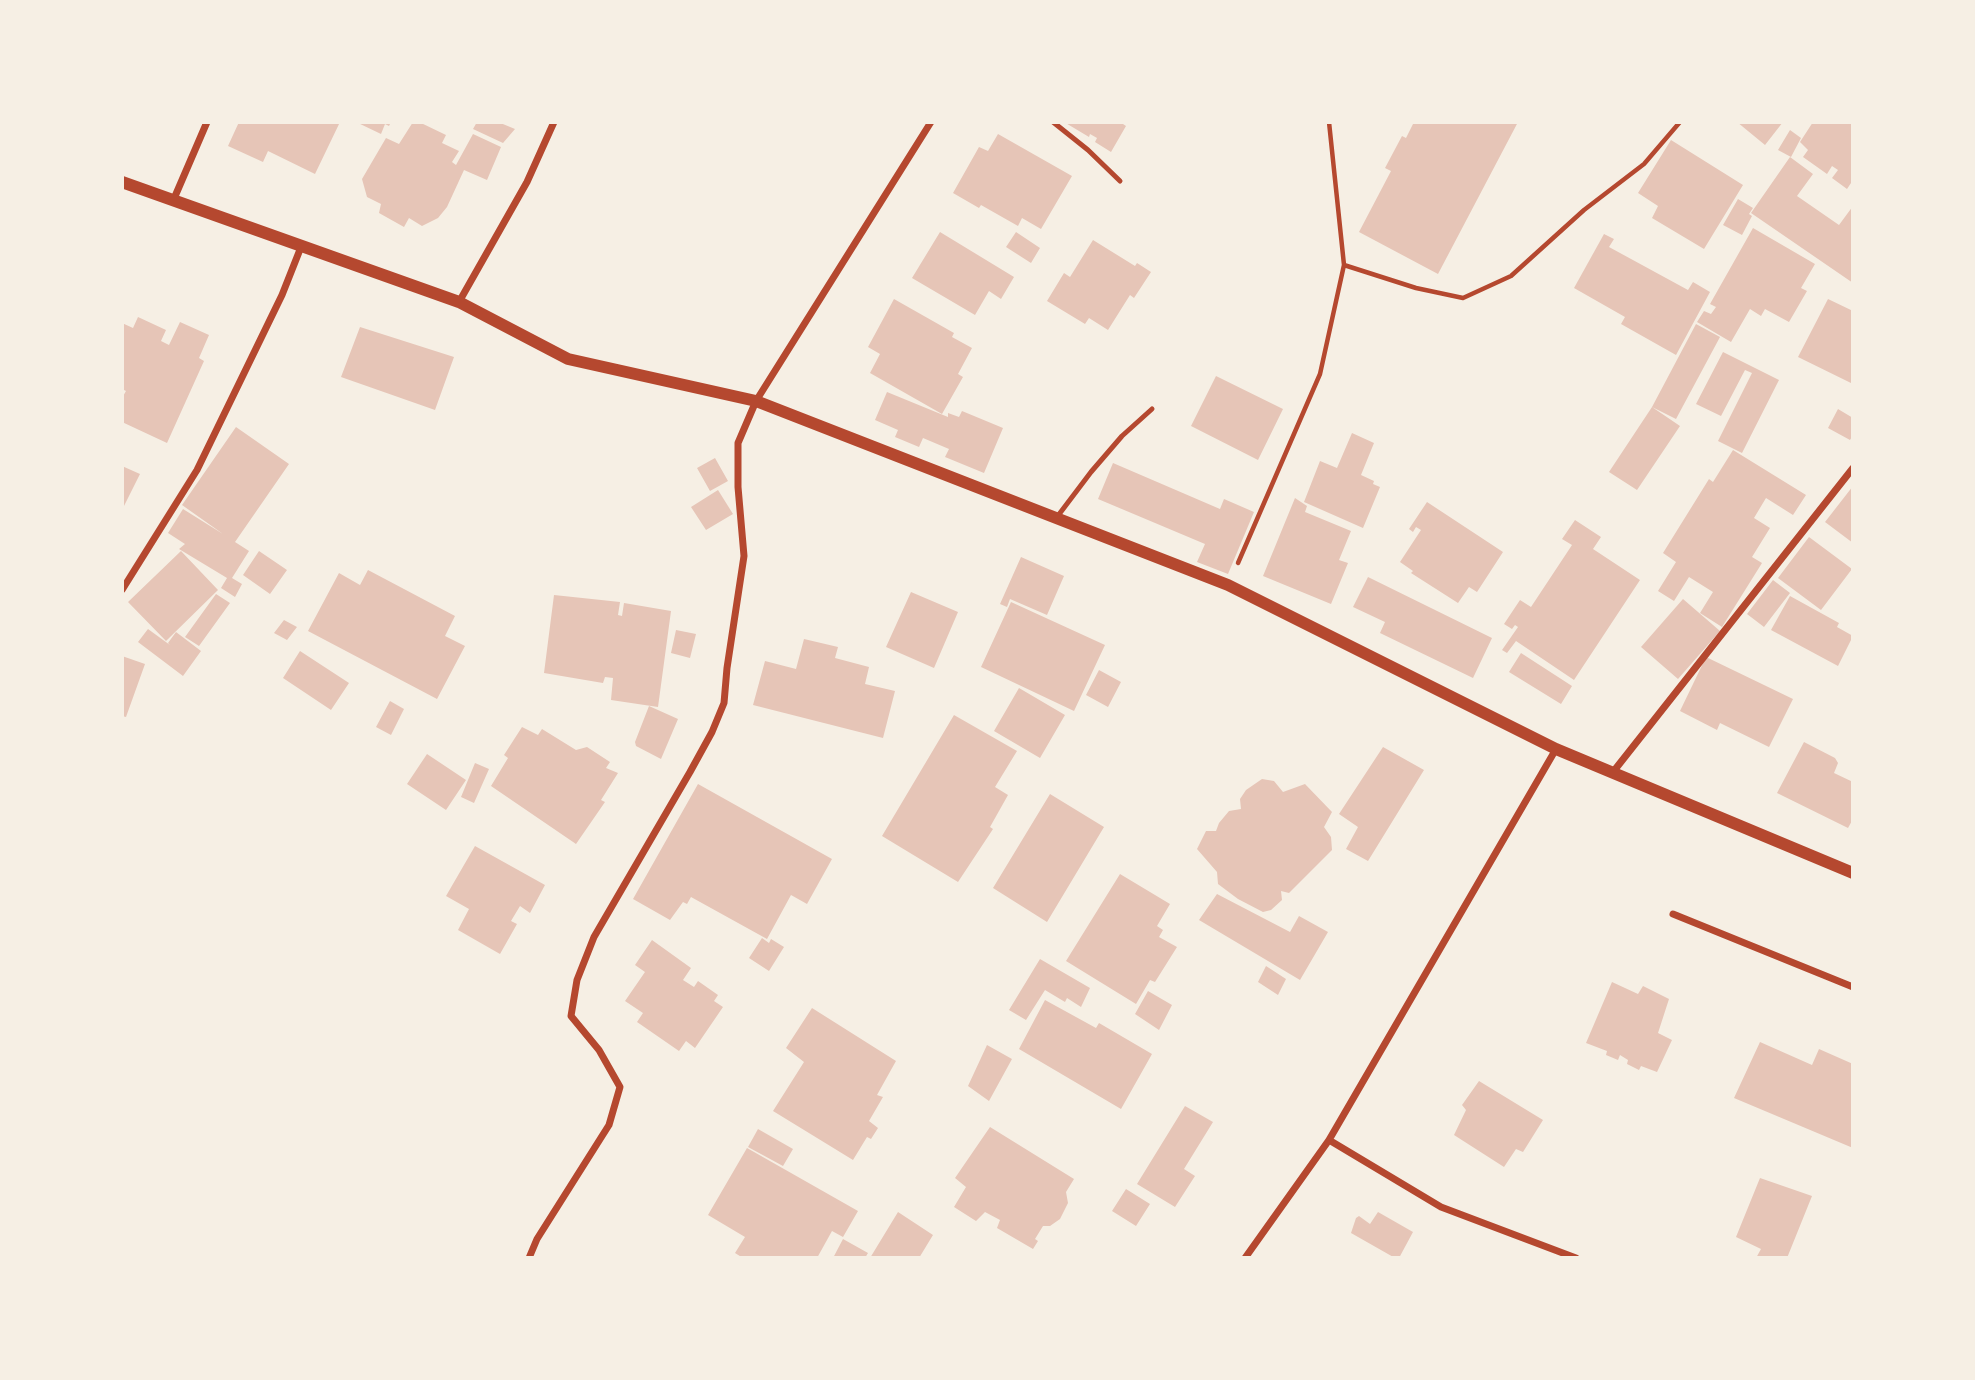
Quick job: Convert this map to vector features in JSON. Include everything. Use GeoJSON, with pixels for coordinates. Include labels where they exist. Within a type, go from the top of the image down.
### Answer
{"type":"FeatureCollection","features":[{"type":"Feature","properties":{"kind":"street"},"geometry":{"type":"LineString","coordinates":[[173,201],[207,122]]}},
{"type":"Feature","properties":{"kind":"street"},"geometry":{"type":"LineString","coordinates":[[458,302],[527,182],[554,122]]}},
{"type":"Feature","properties":{"kind":"street"},"geometry":{"type":"LineString","coordinates":[[529,1258],[537,1239],[608,1125],[620,1087],[599,1050],[571,1016],[577,980],[594,937],[690,772],[724,704],[744,556],[738,487],[738,443],[756,401],[932,122]]}},
{"type":"Feature","properties":{"kind":"street"},"geometry":{"type":"LineString","coordinates":[[122,182],[458,302],[568,359],[756,401],[1228,585],[1556,749],[1853,873]]}},
{"type":"Feature","properties":{"kind":"street"},"geometry":{"type":"LineString","coordinates":[[122,590],[197,470],[282,295],[301,247]]}},
{"type":"Feature","properties":{"kind":"street"},"geometry":{"type":"LineString","coordinates":[[1613,772],[1853,468]]}},
{"type":"Feature","properties":{"kind":"street"},"geometry":{"type":"LineString","coordinates":[[1245,1258],[1329,1140],[1556,749]]}},
{"type":"Feature","properties":{"kind":"street"},"geometry":{"type":"LineString","coordinates":[[1673,914],[1853,987]]}},
{"type":"Feature","properties":{"kind":"street"},"geometry":{"type":"LineString","coordinates":[[1329,1140],[1441,1207],[1576,1258]]}},
{"type":"Feature","properties":{"kind":"lane"},"geometry":{"type":"LineString","coordinates":[[1053,122],[1088,150],[1120,181]]}},
{"type":"Feature","properties":{"kind":"lane"},"geometry":{"type":"LineString","coordinates":[[1056,518],[1122,436],[1152,409]]}},
{"type":"Feature","properties":{"kind":"path"},"geometry":{"type":"LineString","coordinates":[[1228,585],[1320,374],[1344,264],[1329,122]]}},
{"type":"Feature","properties":{"kind":"path"},"geometry":{"type":"LineString","coordinates":[[1344,264],[1416,288],[1463,298],[1511,276],[1584,210],[1644,164],[1680,122]]}},
{"type":"Feature","properties":{"kind":"building"},"geometry":{"type":"Polygon","coordinates":[[[239,122],[340,122],[315,174],[268,151],[263,162],[228,146],[239,122]]]}},
{"type":"Feature","properties":{"kind":"building"},"geometry":{"type":"Polygon","coordinates":[[[356,122],[391,122],[389,126],[385,124],[381,134],[356,122]]]}},
{"type":"Feature","properties":{"kind":"building"},"geometry":{"type":"Polygon","coordinates":[[[413,122],[419,122],[446,135],[442,143],[459,151],[452,162],[456,165],[473,134],[501,147],[487,180],[464,170],[447,207],[438,218],[422,226],[409,218],[404,227],[379,213],[381,204],[367,197],[362,179],[386,138],[399,144],[413,122]]]}},
{"type":"Feature","properties":{"kind":"building"},"geometry":{"type":"Polygon","coordinates":[[[477,122],[498,122],[515,129],[503,143],[473,129],[477,122]]]}},
{"type":"Feature","properties":{"kind":"building"},"geometry":{"type":"Polygon","coordinates":[[[1064,122],[1120,122],[1126,126],[1111,152],[1095,142],[1097,138],[1090,134],[1089,137],[1064,122]]]}},
{"type":"Feature","properties":{"kind":"building"},"geometry":{"type":"Polygon","coordinates":[[[1414,122],[1518,122],[1438,274],[1359,232],[1391,171],[1385,168],[1402,136],[1406,138],[1414,122]]]}},
{"type":"Feature","properties":{"kind":"building"},"geometry":{"type":"Polygon","coordinates":[[[1737,122],[1783,122],[1765,145],[1737,122]]]}},
{"type":"Feature","properties":{"kind":"building"},"geometry":{"type":"Polygon","coordinates":[[[1813,122],[1853,122],[1853,180],[1847,189],[1832,178],[1838,170],[1832,166],[1827,174],[1803,157],[1808,150],[1800,142],[1813,122]]]}},
{"type":"Feature","properties":{"kind":"building"},"geometry":{"type":"Polygon","coordinates":[[[1790,130],[1801,138],[1791,157],[1778,150],[1790,130]]]}},
{"type":"Feature","properties":{"kind":"building"},"geometry":{"type":"Polygon","coordinates":[[[998,134],[1072,176],[1041,229],[1022,218],[1018,226],[953,193],[979,147],[988,151],[998,134]]]}},
{"type":"Feature","properties":{"kind":"building"},"geometry":{"type":"Polygon","coordinates":[[[1671,140],[1743,185],[1704,249],[1652,218],[1658,206],[1638,193],[1671,140]]]}},
{"type":"Feature","properties":{"kind":"building"},"geometry":{"type":"Polygon","coordinates":[[[1790,157],[1813,174],[1797,196],[1839,225],[1853,206],[1853,283],[1751,213],[1790,157]]]}},
{"type":"Feature","properties":{"kind":"building"},"geometry":{"type":"Polygon","coordinates":[[[1738,199],[1753,208],[1742,235],[1723,225],[1738,199]]]}},
{"type":"Feature","properties":{"kind":"building"},"geometry":{"type":"Polygon","coordinates":[[[1753,228],[1815,264],[1801,288],[1807,291],[1789,322],[1765,309],[1761,316],[1750,309],[1731,342],[1697,322],[1704,311],[1711,314],[1716,307],[1710,304],[1753,228]]]}},
{"type":"Feature","properties":{"kind":"building"},"geometry":{"type":"Polygon","coordinates":[[[940,232],[1014,277],[1001,299],[989,291],[975,315],[912,278],[940,232]]]}},
{"type":"Feature","properties":{"kind":"building"},"geometry":{"type":"Polygon","coordinates":[[[1016,232],[1040,248],[1031,263],[1006,247],[1016,232]]]}},
{"type":"Feature","properties":{"kind":"building"},"geometry":{"type":"Polygon","coordinates":[[[1604,234],[1614,239],[1609,247],[1688,290],[1693,282],[1710,292],[1676,355],[1621,324],[1625,317],[1574,288],[1604,234]]]}},
{"type":"Feature","properties":{"kind":"building"},"geometry":{"type":"Polygon","coordinates":[[[1093,240],[1135,266],[1137,263],[1151,272],[1134,298],[1130,295],[1108,330],[1089,318],[1085,324],[1047,301],[1064,273],[1070,277],[1093,240]]]}},
{"type":"Feature","properties":{"kind":"building"},"geometry":{"type":"Polygon","coordinates":[[[894,299],[954,333],[952,337],[972,348],[958,374],[963,377],[942,414],[870,373],[880,354],[868,347],[894,299]]]}},
{"type":"Feature","properties":{"kind":"building"},"geometry":{"type":"Polygon","coordinates":[[[1828,299],[1853,311],[1853,384],[1798,357],[1828,299]]]}},
{"type":"Feature","properties":{"kind":"building"},"geometry":{"type":"Polygon","coordinates":[[[138,317],[166,330],[161,341],[169,345],[180,322],[209,335],[199,358],[204,361],[167,443],[122,422],[122,398],[126,391],[122,389],[122,323],[133,328],[138,317]]]}},
{"type":"Feature","properties":{"kind":"building"},"geometry":{"type":"Polygon","coordinates":[[[1696,324],[1720,337],[1676,419],[1652,407],[1696,324]]]}},
{"type":"Feature","properties":{"kind":"building"},"geometry":{"type":"Polygon","coordinates":[[[360,327],[454,357],[435,410],[341,377],[360,327]]]}},
{"type":"Feature","properties":{"kind":"building"},"geometry":{"type":"Polygon","coordinates":[[[1723,352],[1779,380],[1742,453],[1718,441],[1752,373],[1745,370],[1721,416],[1696,404],[1723,352]]]}},
{"type":"Feature","properties":{"kind":"building"},"geometry":{"type":"Polygon","coordinates":[[[1216,376],[1283,409],[1258,460],[1191,426],[1216,376]]]}},
{"type":"Feature","properties":{"kind":"building"},"geometry":{"type":"Polygon","coordinates":[[[887,392],[948,417],[948,413],[959,417],[962,411],[1003,428],[984,473],[945,457],[949,449],[923,438],[919,447],[895,437],[898,430],[875,420],[887,392]]]}},
{"type":"Feature","properties":{"kind":"building"},"geometry":{"type":"Polygon","coordinates":[[[1652,407],[1680,426],[1637,490],[1609,472],[1652,407]]]}},
{"type":"Feature","properties":{"kind":"building"},"geometry":{"type":"Polygon","coordinates":[[[1838,409],[1853,418],[1853,435],[1850,440],[1828,428],[1838,409]]]}},
{"type":"Feature","properties":{"kind":"building"},"geometry":{"type":"Polygon","coordinates":[[[236,427],[289,464],[235,542],[249,551],[232,578],[242,584],[235,597],[221,588],[227,578],[179,549],[185,544],[168,533],[183,509],[223,534],[182,505],[236,427]]]}},
{"type":"Feature","properties":{"kind":"building"},"geometry":{"type":"Polygon","coordinates":[[[1352,433],[1374,443],[1361,475],[1380,487],[1363,528],[1304,502],[1320,461],[1337,468],[1352,433]]]}},
{"type":"Feature","properties":{"kind":"building"},"geometry":{"type":"Polygon","coordinates":[[[1733,450],[1806,495],[1793,515],[1766,498],[1754,518],[1770,528],[1752,557],[1762,563],[1722,627],[1700,613],[1713,592],[1689,577],[1674,601],[1658,591],[1676,562],[1663,553],[1709,479],[1713,482],[1733,450]]]}},
{"type":"Feature","properties":{"kind":"building"},"geometry":{"type":"Polygon","coordinates":[[[715,458],[728,481],[710,491],[697,468],[715,458]]]}},
{"type":"Feature","properties":{"kind":"building"},"geometry":{"type":"Polygon","coordinates":[[[1113,463],[1220,509],[1224,499],[1254,512],[1228,574],[1197,562],[1205,544],[1098,499],[1113,463]]]}},
{"type":"Feature","properties":{"kind":"building"},"geometry":{"type":"Polygon","coordinates":[[[122,466],[140,474],[122,510],[122,466]]]}},
{"type":"Feature","properties":{"kind":"building"},"geometry":{"type":"Polygon","coordinates":[[[1853,486],[1853,543],[1825,522],[1853,486]]]}},
{"type":"Feature","properties":{"kind":"building"},"geometry":{"type":"Polygon","coordinates":[[[718,490],[733,514],[706,530],[691,507],[718,490]]]}},
{"type":"Feature","properties":{"kind":"building"},"geometry":{"type":"Polygon","coordinates":[[[1295,498],[1307,506],[1305,512],[1351,531],[1339,560],[1348,563],[1331,604],[1263,576],[1295,498]]]}},
{"type":"Feature","properties":{"kind":"building"},"geometry":{"type":"Polygon","coordinates":[[[1427,502],[1503,552],[1477,592],[1469,587],[1458,603],[1411,573],[1413,571],[1400,562],[1421,530],[1416,527],[1413,532],[1409,529],[1427,502]]]}},
{"type":"Feature","properties":{"kind":"building"},"geometry":{"type":"Polygon","coordinates":[[[1575,520],[1601,537],[1593,549],[1640,580],[1574,680],[1516,641],[1507,653],[1502,650],[1518,627],[1515,625],[1512,629],[1504,624],[1520,600],[1531,607],[1572,545],[1562,539],[1575,520]]]}},
{"type":"Feature","properties":{"kind":"building"},"geometry":{"type":"Polygon","coordinates":[[[1809,537],[1852,569],[1821,610],[1778,578],[1809,537]]]}},
{"type":"Feature","properties":{"kind":"building"},"geometry":{"type":"Polygon","coordinates":[[[181,551],[218,590],[166,641],[128,602],[181,551]]]}},
{"type":"Feature","properties":{"kind":"building"},"geometry":{"type":"Polygon","coordinates":[[[259,551],[287,570],[270,594],[243,575],[259,551]]]}},
{"type":"Feature","properties":{"kind":"building"},"geometry":{"type":"Polygon","coordinates":[[[1021,557],[1064,576],[1047,615],[1010,599],[1007,607],[1000,604],[1021,557]]]}},
{"type":"Feature","properties":{"kind":"building"},"geometry":{"type":"Polygon","coordinates":[[[368,570],[455,616],[445,636],[465,646],[437,699],[308,631],[339,573],[360,585],[368,570]]]}},
{"type":"Feature","properties":{"kind":"building"},"geometry":{"type":"Polygon","coordinates":[[[1368,577],[1492,638],[1473,678],[1380,633],[1385,622],[1353,607],[1368,577]]]}},
{"type":"Feature","properties":{"kind":"building"},"geometry":{"type":"Polygon","coordinates":[[[1773,580],[1790,593],[1764,627],[1747,614],[1773,580]]]}},
{"type":"Feature","properties":{"kind":"building"},"geometry":{"type":"Polygon","coordinates":[[[911,592],[958,612],[934,668],[886,647],[911,592]]]}},
{"type":"Feature","properties":{"kind":"building"},"geometry":{"type":"Polygon","coordinates":[[[216,594],[230,603],[199,646],[185,637],[216,594]]]}},
{"type":"Feature","properties":{"kind":"building"},"geometry":{"type":"Polygon","coordinates":[[[554,595],[620,602],[618,615],[622,616],[624,603],[671,611],[658,707],[611,700],[613,678],[605,677],[603,683],[544,673],[554,595]]]}},
{"type":"Feature","properties":{"kind":"building"},"geometry":{"type":"Polygon","coordinates":[[[1790,596],[1839,623],[1837,627],[1853,636],[1838,666],[1771,630],[1790,596]]]}},
{"type":"Feature","properties":{"kind":"building"},"geometry":{"type":"Polygon","coordinates":[[[1683,599],[1720,631],[1678,679],[1641,647],[1683,599]]]}},
{"type":"Feature","properties":{"kind":"building"},"geometry":{"type":"Polygon","coordinates":[[[1011,602],[1105,645],[1074,711],[981,667],[1011,602]]]}},
{"type":"Feature","properties":{"kind":"building"},"geometry":{"type":"Polygon","coordinates":[[[284,620],[297,627],[287,640],[274,633],[284,620]]]}},
{"type":"Feature","properties":{"kind":"building"},"geometry":{"type":"Polygon","coordinates":[[[148,629],[170,645],[168,643],[176,632],[201,651],[183,676],[138,642],[148,629]]]}},
{"type":"Feature","properties":{"kind":"building"},"geometry":{"type":"Polygon","coordinates":[[[676,630],[696,634],[690,658],[671,653],[676,630]]]}},
{"type":"Feature","properties":{"kind":"building"},"geometry":{"type":"Polygon","coordinates":[[[804,639],[838,647],[835,658],[869,667],[865,684],[895,691],[883,738],[753,705],[765,661],[796,669],[804,639]]]}},
{"type":"Feature","properties":{"kind":"building"},"geometry":{"type":"Polygon","coordinates":[[[300,651],[349,683],[331,710],[283,678],[300,651]]]}},
{"type":"Feature","properties":{"kind":"building"},"geometry":{"type":"Polygon","coordinates":[[[1521,653],[1572,686],[1561,704],[1509,672],[1521,653]]]}},
{"type":"Feature","properties":{"kind":"building"},"geometry":{"type":"Polygon","coordinates":[[[122,656],[145,664],[126,717],[122,716],[122,656]]]}},
{"type":"Feature","properties":{"kind":"building"},"geometry":{"type":"Polygon","coordinates":[[[1706,657],[1793,699],[1769,747],[1720,723],[1717,730],[1680,711],[1706,657]]]}},
{"type":"Feature","properties":{"kind":"building"},"geometry":{"type":"Polygon","coordinates":[[[1099,670],[1121,682],[1108,707],[1086,695],[1099,670]]]}},
{"type":"Feature","properties":{"kind":"building"},"geometry":{"type":"Polygon","coordinates":[[[1019,688],[1065,715],[1040,758],[994,731],[1019,688]]]}},
{"type":"Feature","properties":{"kind":"building"},"geometry":{"type":"Polygon","coordinates":[[[390,701],[404,709],[391,735],[376,727],[390,701]]]}},
{"type":"Feature","properties":{"kind":"building"},"geometry":{"type":"Polygon","coordinates":[[[649,706],[678,719],[661,759],[636,746],[635,742],[649,706]]]}},
{"type":"Feature","properties":{"kind":"building"},"geometry":{"type":"Polygon","coordinates":[[[954,715],[1017,751],[995,787],[1008,795],[990,827],[993,829],[958,882],[882,836],[954,715]]]}},
{"type":"Feature","properties":{"kind":"building"},"geometry":{"type":"Polygon","coordinates":[[[522,727],[538,735],[542,729],[576,750],[587,747],[610,762],[606,768],[618,773],[601,800],[605,802],[576,844],[491,786],[508,758],[504,755],[522,727]]]}},
{"type":"Feature","properties":{"kind":"building"},"geometry":{"type":"Polygon","coordinates":[[[1804,742],[1835,758],[1838,763],[1834,773],[1853,782],[1853,819],[1848,828],[1777,793],[1804,742]]]}},
{"type":"Feature","properties":{"kind":"building"},"geometry":{"type":"Polygon","coordinates":[[[1383,747],[1424,770],[1368,861],[1346,849],[1358,827],[1339,814],[1383,747]]]}},
{"type":"Feature","properties":{"kind":"building"},"geometry":{"type":"Polygon","coordinates":[[[427,754],[466,780],[446,810],[407,784],[427,754]]]}},
{"type":"Feature","properties":{"kind":"building"},"geometry":{"type":"Polygon","coordinates":[[[475,763],[489,769],[474,803],[461,797],[475,763]]]}},
{"type":"Feature","properties":{"kind":"building"},"geometry":{"type":"Polygon","coordinates":[[[1262,779],[1274,781],[1283,792],[1305,784],[1332,812],[1324,827],[1331,837],[1332,850],[1289,893],[1281,891],[1282,900],[1271,910],[1263,912],[1238,899],[1218,884],[1217,872],[1197,849],[1206,831],[1216,831],[1229,811],[1241,809],[1240,799],[1246,790],[1262,779]]]}},
{"type":"Feature","properties":{"kind":"building"},"geometry":{"type":"Polygon","coordinates":[[[698,784],[832,859],[807,904],[791,895],[767,939],[691,897],[687,904],[683,902],[670,920],[633,899],[698,784]]]}},
{"type":"Feature","properties":{"kind":"building"},"geometry":{"type":"Polygon","coordinates":[[[1050,794],[1104,827],[1047,922],[993,888],[1050,794]]]}},
{"type":"Feature","properties":{"kind":"building"},"geometry":{"type":"Polygon","coordinates":[[[475,846],[545,885],[530,913],[520,906],[511,921],[517,924],[500,954],[458,930],[469,909],[446,896],[475,846]]]}},
{"type":"Feature","properties":{"kind":"building"},"geometry":{"type":"Polygon","coordinates":[[[1120,874],[1170,904],[1157,926],[1163,930],[1159,937],[1177,947],[1155,982],[1150,980],[1136,1004],[1066,961],[1120,874]]]}},
{"type":"Feature","properties":{"kind":"building"},"geometry":{"type":"Polygon","coordinates":[[[1217,894],[1290,932],[1299,916],[1328,932],[1300,980],[1199,920],[1217,894]]]}},
{"type":"Feature","properties":{"kind":"building"},"geometry":{"type":"Polygon","coordinates":[[[762,938],[769,943],[771,939],[784,947],[769,971],[749,958],[762,938]]]}},
{"type":"Feature","properties":{"kind":"building"},"geometry":{"type":"Polygon","coordinates":[[[652,940],[691,968],[683,980],[694,987],[698,981],[718,995],[714,1001],[723,1007],[695,1048],[686,1041],[679,1051],[637,1022],[643,1013],[625,1001],[645,972],[635,965],[652,940]]]}},
{"type":"Feature","properties":{"kind":"building"},"geometry":{"type":"Polygon","coordinates":[[[1040,959],[1090,988],[1081,1007],[1067,998],[1065,1002],[1045,990],[1026,1020],[1009,1010],[1040,959]]]}},
{"type":"Feature","properties":{"kind":"building"},"geometry":{"type":"Polygon","coordinates":[[[1266,966],[1286,979],[1278,995],[1258,982],[1266,966]]]}},
{"type":"Feature","properties":{"kind":"building"},"geometry":{"type":"Polygon","coordinates":[[[1612,982],[1638,994],[1643,986],[1669,999],[1658,1033],[1672,1040],[1657,1072],[1641,1066],[1639,1070],[1627,1064],[1628,1060],[1620,1055],[1618,1060],[1606,1055],[1607,1051],[1586,1043],[1612,982]]]}},
{"type":"Feature","properties":{"kind":"building"},"geometry":{"type":"Polygon","coordinates":[[[1148,991],[1172,1005],[1159,1030],[1135,1014],[1148,991]]]}},
{"type":"Feature","properties":{"kind":"building"},"geometry":{"type":"Polygon","coordinates":[[[1045,1000],[1096,1028],[1099,1023],[1152,1054],[1121,1109],[1019,1049],[1045,1000]]]}},
{"type":"Feature","properties":{"kind":"building"},"geometry":{"type":"Polygon","coordinates":[[[812,1008],[896,1061],[877,1095],[883,1097],[869,1121],[878,1128],[871,1139],[867,1137],[853,1160],[773,1111],[804,1062],[786,1048],[812,1008]]]}},
{"type":"Feature","properties":{"kind":"building"},"geometry":{"type":"Polygon","coordinates":[[[1760,1042],[1812,1065],[1819,1049],[1853,1064],[1853,1148],[1734,1098],[1760,1042]]]}},
{"type":"Feature","properties":{"kind":"building"},"geometry":{"type":"Polygon","coordinates":[[[987,1045],[1012,1059],[989,1101],[968,1086],[987,1045]]]}},
{"type":"Feature","properties":{"kind":"building"},"geometry":{"type":"Polygon","coordinates":[[[1479,1081],[1543,1120],[1523,1152],[1516,1149],[1504,1167],[1454,1135],[1466,1110],[1462,1105],[1479,1081]]]}},
{"type":"Feature","properties":{"kind":"building"},"geometry":{"type":"Polygon","coordinates":[[[1185,1106],[1213,1122],[1184,1169],[1195,1176],[1175,1207],[1137,1184],[1185,1106]]]}},
{"type":"Feature","properties":{"kind":"building"},"geometry":{"type":"Polygon","coordinates":[[[990,1127],[1074,1179],[1066,1192],[1068,1203],[1060,1219],[1050,1226],[1043,1226],[1035,1239],[1038,1241],[1033,1249],[997,1228],[1000,1220],[985,1212],[976,1221],[954,1207],[966,1187],[955,1178],[990,1127]]]}},
{"type":"Feature","properties":{"kind":"building"},"geometry":{"type":"Polygon","coordinates":[[[758,1129],[793,1149],[783,1166],[748,1147],[758,1129]]]}},
{"type":"Feature","properties":{"kind":"building"},"geometry":{"type":"Polygon","coordinates":[[[747,1148],[858,1211],[843,1237],[832,1231],[817,1258],[743,1258],[735,1253],[745,1237],[708,1215],[747,1148]]]}},
{"type":"Feature","properties":{"kind":"building"},"geometry":{"type":"Polygon","coordinates":[[[1760,1178],[1812,1196],[1787,1258],[1756,1258],[1761,1249],[1736,1237],[1760,1178]]]}},
{"type":"Feature","properties":{"kind":"building"},"geometry":{"type":"Polygon","coordinates":[[[1126,1189],[1150,1204],[1136,1226],[1112,1211],[1126,1189]]]}},
{"type":"Feature","properties":{"kind":"building"},"geometry":{"type":"Polygon","coordinates":[[[898,1212],[933,1235],[919,1258],[870,1258],[898,1212]]]}},
{"type":"Feature","properties":{"kind":"building"},"geometry":{"type":"Polygon","coordinates":[[[1378,1212],[1413,1232],[1399,1258],[1351,1233],[1356,1218],[1359,1216],[1370,1224],[1378,1212]]]}},
{"type":"Feature","properties":{"kind":"building"},"geometry":{"type":"Polygon","coordinates":[[[843,1239],[868,1253],[865,1258],[833,1258],[843,1239]]]}}]}
